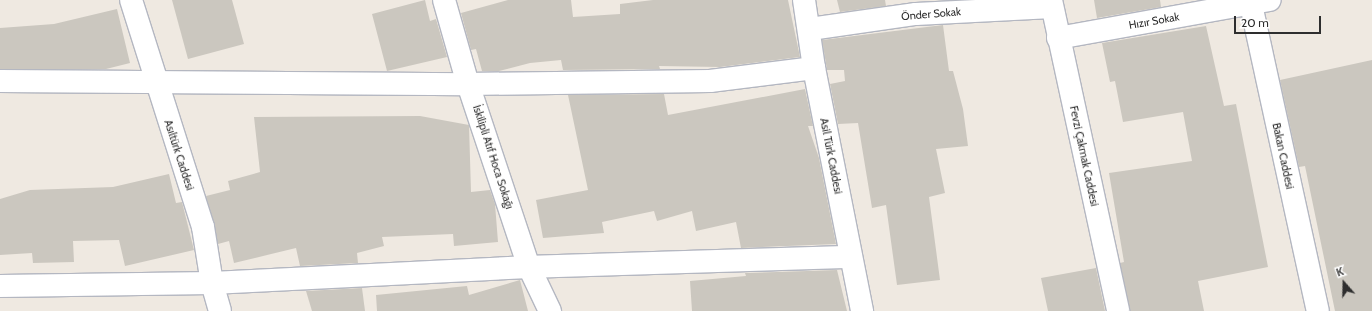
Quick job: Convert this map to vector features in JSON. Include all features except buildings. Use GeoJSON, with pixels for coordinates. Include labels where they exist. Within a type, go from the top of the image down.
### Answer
{"type":"FeatureCollection","features":[{"type":"Feature","properties":{"kind":"street","name":"Asıltürk Caddesi"},"geometry":{"type":"LineString","coordinates":[[131,0],[203,227],[212,283],[220,311]]}},
{"type":"Feature","properties":{"kind":"street","name":"İskilipli Atıf Hoca Sokağı"},"geometry":{"type":"LineString","coordinates":[[444,0],[468,84],[529,267],[550,311]]}},
{"type":"Feature","properties":{"kind":"street","name":"Asil Türk Caddesi"},"geometry":{"type":"LineString","coordinates":[[804,0],[810,29],[814,68],[862,311]]}},
{"type":"Feature","properties":{"kind":"street","name":"Hızır Sokak"},"geometry":{"type":"LineString","coordinates":[[1058,38],[1257,1]]}},
{"type":"Feature","properties":{"kind":"street","name":"Bakan Caddesi"},"geometry":{"type":"LineString","coordinates":[[1257,1],[1318,311]]}},
{"type":"Feature","properties":{"kind":"street","name":"Önder Sokak"},"geometry":{"type":"LineString","coordinates":[[810,29],[916,14],[1051,3]]}},
{"type":"Feature","properties":{"kind":"street","name":"Fevzi Çakmak Caddesi"},"geometry":{"type":"LineString","coordinates":[[1051,3],[1118,311]]}},
{"type":"Feature","properties":{"kind":"street"},"geometry":{"type":"LineString","coordinates":[[0,81],[156,80],[468,84],[710,81],[814,68]]}},
{"type":"Feature","properties":{"kind":"street"},"geometry":{"type":"LineString","coordinates":[[0,286],[212,283],[529,267],[850,256]]}}]}
